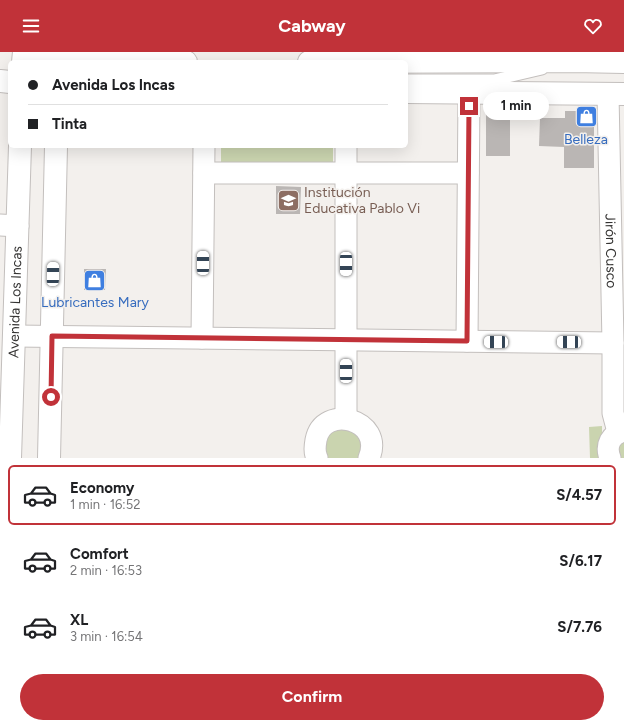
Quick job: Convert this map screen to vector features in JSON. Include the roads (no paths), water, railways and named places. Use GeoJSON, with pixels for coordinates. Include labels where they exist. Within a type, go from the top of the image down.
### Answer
{"type":"FeatureCollection","features":[{"type":"Feature","properties":{"kind":"main road"},"geometry":{"type":"LineString","coordinates":[[35,52],[58,56],[145,60]]}},
{"type":"Feature","properties":{"kind":"main road"},"geometry":{"type":"LineString","coordinates":[[408,62],[624,62]]}},
{"type":"Feature","properties":{"kind":"main road"},"geometry":{"type":"LineString","coordinates":[[408,92],[616,94]]}},
{"type":"Feature","properties":{"kind":"main road","name":"Avenida Los Incas"},"geometry":{"type":"LineString","coordinates":[[10,458],[6,372],[14,336],[9,226],[20,148]]}},
{"type":"Feature","properties":{"kind":"main road"},"geometry":{"type":"LineString","coordinates":[[49,458],[56,148]]}},
{"type":"Feature","properties":{"kind":"street"},"geometry":{"type":"LineString","coordinates":[[467,341],[469,93]]}},
{"type":"Feature","properties":{"kind":"street","name":"Jirón Cusco"},"geometry":{"type":"LineString","coordinates":[[616,94],[618,263],[613,343],[613,413],[621,431]]}},
{"type":"Feature","properties":{"kind":"street"},"geometry":{"type":"LineString","coordinates":[[202,338],[204,148]]}},
{"type":"Feature","properties":{"kind":"street"},"geometry":{"type":"LineString","coordinates":[[346,148],[346,419]]}},
{"type":"Feature","properties":{"kind":"street"},"geometry":{"type":"LineString","coordinates":[[204,173],[468,173]]}},
{"type":"Feature","properties":{"kind":"street"},"geometry":{"type":"LineString","coordinates":[[14,336],[613,343]]}},
{"type":"Feature","properties":{"kind":"street"},"geometry":{"type":"LineString","coordinates":[[317,458],[315,446],[316,437],[321,429],[328,423],[337,419],[355,421],[363,427],[368,434],[371,443],[371,453],[369,458]]}},
{"type":"Feature","properties":{"kind":"street"},"geometry":{"type":"LineString","coordinates":[[610,458],[608,446],[614,435],[621,431]]}},
{"type":"Feature","properties":{"kind":"lane"},"geometry":{"type":"LineString","coordinates":[[408,80],[494,80],[574,61]]}},
{"type":"Feature","properties":{"kind":"place","name":"Belleza"},"geometry":{"type":"Point","coordinates":[586,117]}},
{"type":"Feature","properties":{"kind":"place","name":"Institución Educativa Pablo Vi"},"geometry":{"type":"Point","coordinates":[288,200]}},
{"type":"Feature","properties":{"kind":"place","name":"Lubricantes Mary"},"geometry":{"type":"Point","coordinates":[95,280]}}]}
